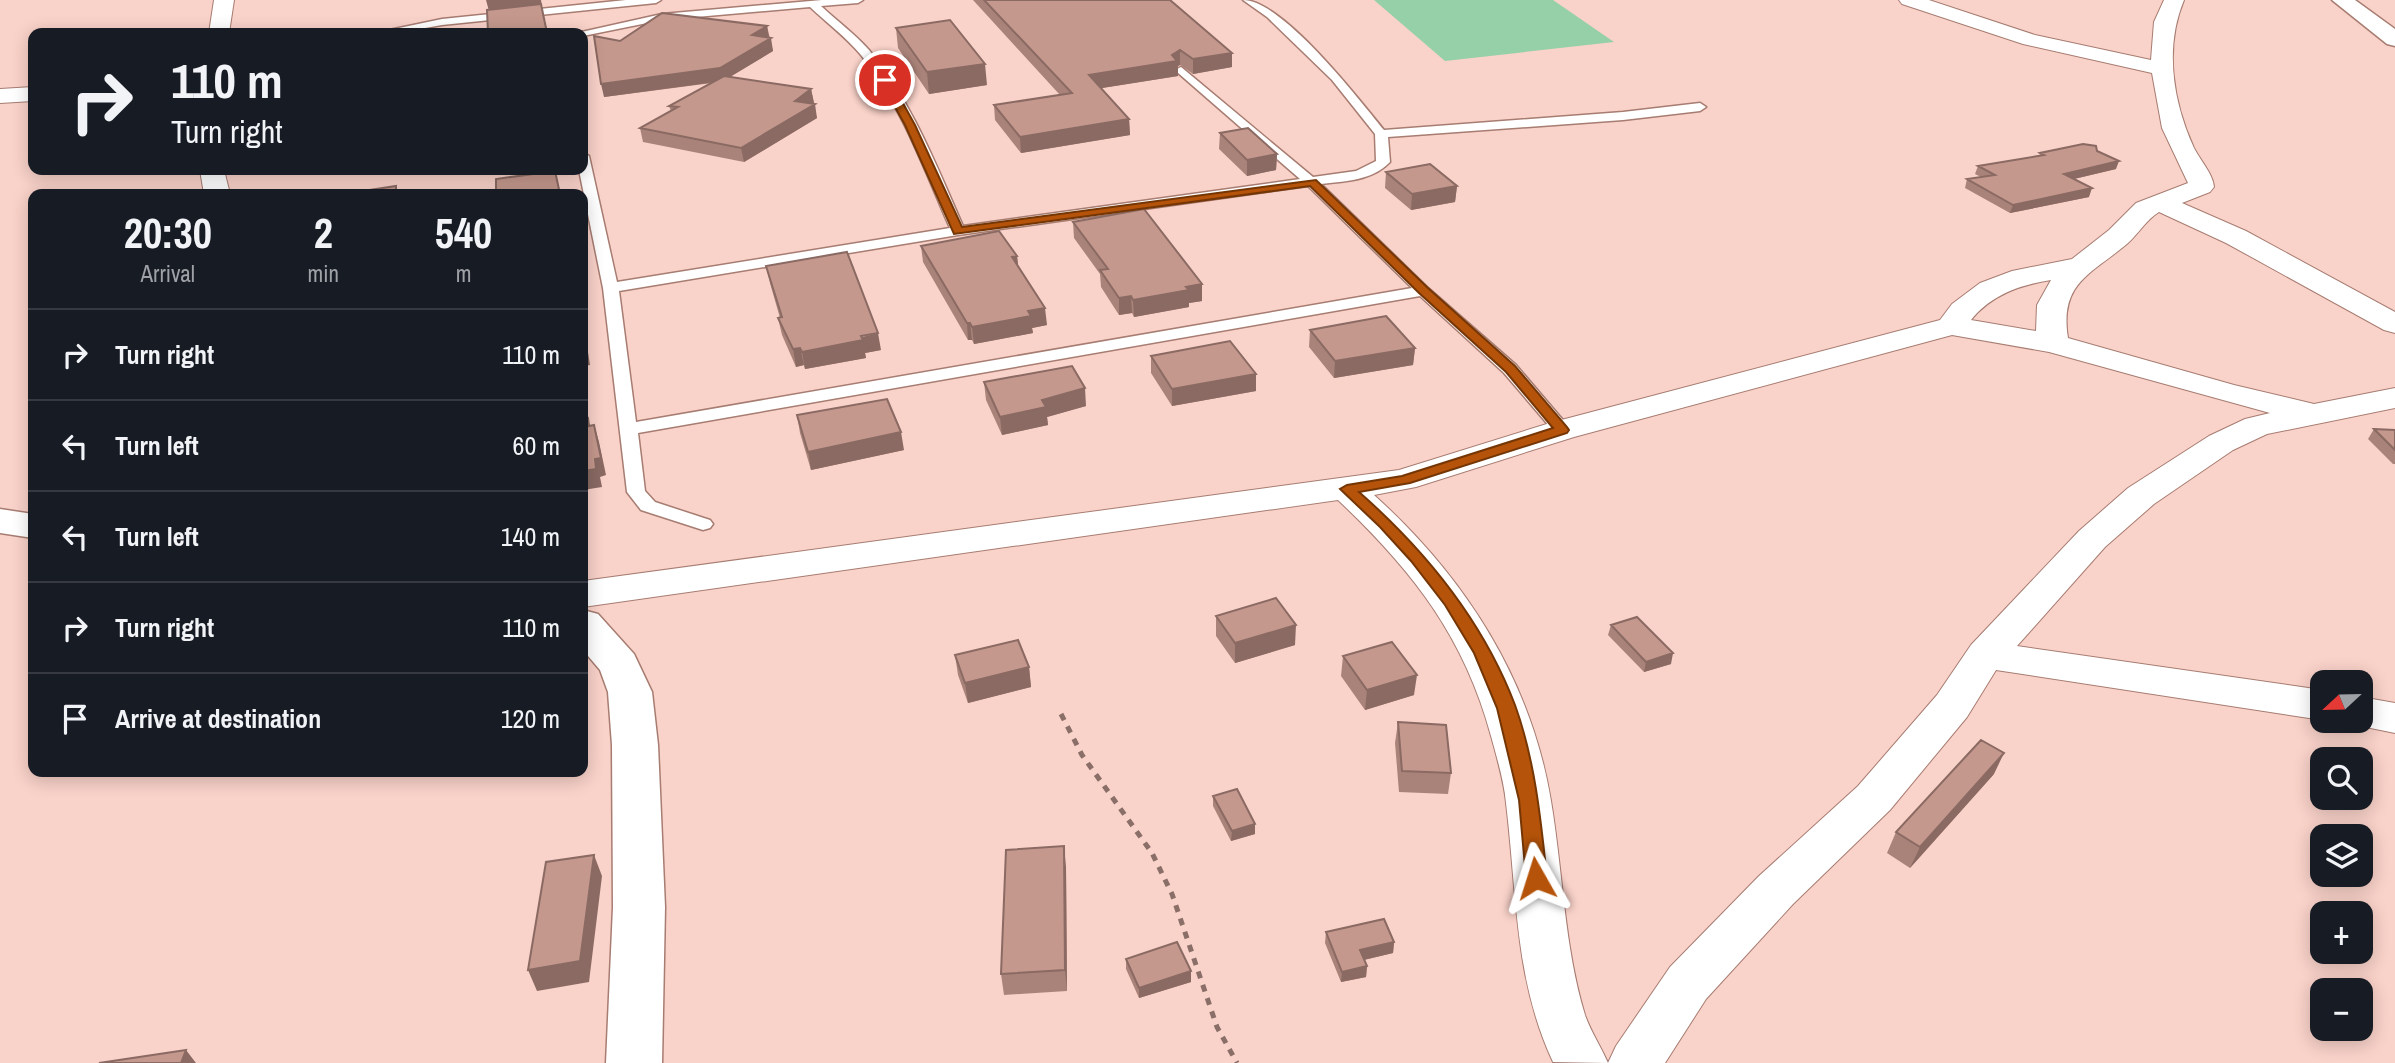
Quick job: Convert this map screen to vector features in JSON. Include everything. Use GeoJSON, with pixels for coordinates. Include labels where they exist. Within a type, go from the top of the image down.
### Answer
{"type":"FeatureCollection","features":[{"type":"Feature","properties":{"kind":"street"},"geometry":{"type":"LineString","coordinates":[[220,28],[224,0]]}},
{"type":"Feature","properties":{"kind":"street"},"geometry":{"type":"LineString","coordinates":[[1909,0],[2030,40],[2163,69]]}},
{"type":"Feature","properties":{"kind":"street"},"geometry":{"type":"LineString","coordinates":[[2053,342],[2048,314],[2052,300],[2076,267],[2119,236],[2147,208],[2201,187],[2201,181],[2181,150],[2174,132],[2163,69],[2164,24],[2174,0]]}},
{"type":"Feature","properties":{"kind":"street"},"geometry":{"type":"LineString","coordinates":[[2342,0],[2395,39]]}},
{"type":"Feature","properties":{"kind":"street"},"geometry":{"type":"LineString","coordinates":[[0,96],[28,94]]}},
{"type":"Feature","properties":{"kind":"street"},"geometry":{"type":"LineString","coordinates":[[2159,202],[2236,237],[2395,324]]}},
{"type":"Feature","properties":{"kind":"street"},"geometry":{"type":"LineString","coordinates":[[1951,326],[1969,301],[1999,284],[2076,267]]}},
{"type":"Feature","properties":{"kind":"street"},"geometry":{"type":"LineString","coordinates":[[588,593],[1404,480],[1562,430],[1951,326],[2053,342],[2225,393],[2313,414]]}},
{"type":"Feature","properties":{"kind":"street"},"geometry":{"type":"LineString","coordinates":[[1635,1063],[1688,983],[1776,890],[1874,798],[1952,706],[1985,655],[2092,539],[2141,496],[2221,443],[2257,426],[2395,398]]}},
{"type":"Feature","properties":{"kind":"street"},"geometry":{"type":"LineString","coordinates":[[1347,489],[1386,523],[1451,601],[1483,652],[1506,708],[1529,800],[1542,930],[1554,992],[1560,1017],[1581,1063]]}},
{"type":"Feature","properties":{"kind":"street"},"geometry":{"type":"LineString","coordinates":[[0,521],[28,525]]}},
{"type":"Feature","properties":{"kind":"street"},"geometry":{"type":"LineString","coordinates":[[588,630],[619,664],[629,692],[635,745],[639,907],[634,1063]]}},
{"type":"Feature","properties":{"kind":"street"},"geometry":{"type":"LineString","coordinates":[[1985,655],[2310,703]]}},
{"type":"Feature","properties":{"kind":"street"},"geometry":{"type":"LineString","coordinates":[[2373,714],[2395,718]]}},
{"type":"Feature","properties":{"kind":"lane"},"geometry":{"type":"LineString","coordinates":[[408,28],[442,22],[656,0]]}},
{"type":"Feature","properties":{"kind":"lane"},"geometry":{"type":"LineString","coordinates":[[588,32],[662,17],[858,0]]}},
{"type":"Feature","properties":{"kind":"lane"},"geometry":{"type":"LineString","coordinates":[[611,288],[958,231],[1312,183],[1372,170],[1383,162],[1381,134],[1336,78],[1271,15],[1248,0]]}},
{"type":"Feature","properties":{"kind":"lane"},"geometry":{"type":"LineString","coordinates":[[812,4],[863,51],[885,80],[910,125],[958,231]]}},
{"type":"Feature","properties":{"kind":"lane"},"geometry":{"type":"LineString","coordinates":[[1181,70],[1312,183],[1423,291],[1510,369],[1562,430]]}},
{"type":"Feature","properties":{"kind":"lane"},"geometry":{"type":"LineString","coordinates":[[1381,134],[1623,116],[1700,107]]}},
{"type":"Feature","properties":{"kind":"lane"},"geometry":{"type":"LineString","coordinates":[[587,175],[611,288],[636,492],[648,506],[703,524]]}},
{"type":"Feature","properties":{"kind":"lane"},"geometry":{"type":"LineString","coordinates":[[628,429],[1423,291]]}},
{"type":"Feature","properties":{"kind":"path"},"geometry":{"type":"LineString","coordinates":[[1061,714],[1082,755],[1152,853],[1172,894],[1217,1027],[1237,1063]]}},
{"type":"Feature","properties":{"kind":"green space"},"geometry":{"type":"Polygon","coordinates":[[[1374,0],[1553,0],[1614,42],[1445,61],[1374,0]]]}},
{"type":"Feature","properties":{"kind":"building"},"geometry":{"type":"Polygon","coordinates":[[[984,0],[1170,0],[1232,53],[1193,59],[1180,50],[1172,55],[1177,61],[1089,75],[1129,119],[1020,137],[994,105],[1072,93],[984,0]]]}},
{"type":"Feature","properties":{"kind":"building"},"geometry":{"type":"Polygon","coordinates":[[[541,4],[546,28],[488,28],[487,10],[541,4]]]}},
{"type":"Feature","properties":{"kind":"building"},"geometry":{"type":"Polygon","coordinates":[[[662,13],[767,26],[752,35],[771,38],[720,68],[601,84],[594,36],[620,41],[662,13]]]}},
{"type":"Feature","properties":{"kind":"building"},"geometry":{"type":"Polygon","coordinates":[[[950,20],[985,64],[927,72],[896,28],[950,20]]]}},
{"type":"Feature","properties":{"kind":"building"},"geometry":{"type":"Polygon","coordinates":[[[724,76],[811,89],[795,101],[815,104],[741,148],[640,128],[678,107],[669,106],[724,76]]]}},
{"type":"Feature","properties":{"kind":"building"},"geometry":{"type":"Polygon","coordinates":[[[1248,128],[1277,154],[1247,160],[1220,133],[1248,128]]]}},
{"type":"Feature","properties":{"kind":"building"},"geometry":{"type":"Polygon","coordinates":[[[2083,144],[2096,146],[2097,151],[2119,161],[2064,174],[2092,188],[2013,205],[1967,179],[1995,175],[1978,166],[2044,155],[2040,153],[2083,144]]]}},
{"type":"Feature","properties":{"kind":"building"},"geometry":{"type":"Polygon","coordinates":[[[1430,164],[1457,186],[1412,194],[1386,172],[1430,164]]]}},
{"type":"Feature","properties":{"kind":"building"},"geometry":{"type":"Polygon","coordinates":[[[556,175],[559,189],[496,189],[496,179],[556,175]]]}},
{"type":"Feature","properties":{"kind":"building"},"geometry":{"type":"Polygon","coordinates":[[[1144,209],[1202,284],[1186,287],[1189,290],[1133,300],[1131,296],[1119,298],[1100,270],[1108,269],[1073,222],[1144,209]]]}},
{"type":"Feature","properties":{"kind":"building"},"geometry":{"type":"Polygon","coordinates":[[[999,231],[1017,256],[1012,257],[1045,308],[1028,311],[1031,316],[972,327],[921,246],[999,231]]]}},
{"type":"Feature","properties":{"kind":"building"},"geometry":{"type":"Polygon","coordinates":[[[847,252],[878,333],[861,336],[863,340],[802,352],[800,348],[793,349],[778,318],[782,317],[766,266],[847,252]]]}},
{"type":"Feature","properties":{"kind":"building"},"geometry":{"type":"Polygon","coordinates":[[[1386,316],[1415,348],[1335,361],[1310,330],[1386,316]]]}},
{"type":"Feature","properties":{"kind":"building"},"geometry":{"type":"Polygon","coordinates":[[[1230,341],[1256,374],[1172,389],[1151,356],[1230,341]]]}},
{"type":"Feature","properties":{"kind":"building"},"geometry":{"type":"Polygon","coordinates":[[[1072,366],[1085,388],[1042,400],[1046,407],[1000,417],[984,382],[1072,366]]]}},
{"type":"Feature","properties":{"kind":"building"},"geometry":{"type":"Polygon","coordinates":[[[887,399],[901,432],[808,452],[797,415],[887,399]]]}},
{"type":"Feature","properties":{"kind":"building"},"geometry":{"type":"Polygon","coordinates":[[[588,418],[589,426],[594,425],[601,458],[595,459],[596,469],[588,470],[588,418]]]}},
{"type":"Feature","properties":{"kind":"building"},"geometry":{"type":"Polygon","coordinates":[[[2374,429],[2395,430],[2395,450],[2374,429]]]}},
{"type":"Feature","properties":{"kind":"building"},"geometry":{"type":"Polygon","coordinates":[[[1276,598],[1296,625],[1235,643],[1216,616],[1276,598]]]}},
{"type":"Feature","properties":{"kind":"building"},"geometry":{"type":"Polygon","coordinates":[[[1637,617],[1673,653],[1646,662],[1611,625],[1637,617]]]}},
{"type":"Feature","properties":{"kind":"building"},"geometry":{"type":"Polygon","coordinates":[[[1018,640],[1029,667],[965,683],[955,655],[1018,640]]]}},
{"type":"Feature","properties":{"kind":"building"},"geometry":{"type":"Polygon","coordinates":[[[1392,642],[1417,675],[1367,690],[1343,656],[1392,642]]]}},
{"type":"Feature","properties":{"kind":"building"},"geometry":{"type":"Polygon","coordinates":[[[1398,722],[1446,725],[1451,773],[1402,771],[1398,722]]]}},
{"type":"Feature","properties":{"kind":"building"},"geometry":{"type":"Polygon","coordinates":[[[1981,740],[2004,753],[1920,847],[1896,832],[1981,740]]]}},
{"type":"Feature","properties":{"kind":"building"},"geometry":{"type":"Polygon","coordinates":[[[1237,789],[1255,824],[1232,831],[1213,796],[1237,789]]]}},
{"type":"Feature","properties":{"kind":"building"},"geometry":{"type":"Polygon","coordinates":[[[1064,846],[1065,970],[1001,974],[1006,850],[1064,846]]]}},
{"type":"Feature","properties":{"kind":"building"},"geometry":{"type":"Polygon","coordinates":[[[594,855],[580,961],[528,970],[546,862],[594,855]]]}},
{"type":"Feature","properties":{"kind":"building"},"geometry":{"type":"Polygon","coordinates":[[[1384,919],[1394,942],[1360,950],[1367,966],[1342,972],[1326,932],[1384,919]]]}},
{"type":"Feature","properties":{"kind":"building"},"geometry":{"type":"Polygon","coordinates":[[[1177,942],[1191,971],[1139,988],[1126,959],[1177,942]]]}},
{"type":"Feature","properties":{"kind":"building"},"geometry":{"type":"Polygon","coordinates":[[[186,1050],[181,1063],[99,1063],[186,1050]]]}},
{"type":"Feature","properties":{"kind":"route"},"geometry":{"type":"LineString","coordinates":[[885,80],[910,125],[958,231],[1312,183],[1423,291],[1510,369],[1562,430],[1404,480],[1347,489],[1386,523],[1416,557],[1451,601],[1483,652],[1506,708],[1529,800],[1536,878]]}}]}
